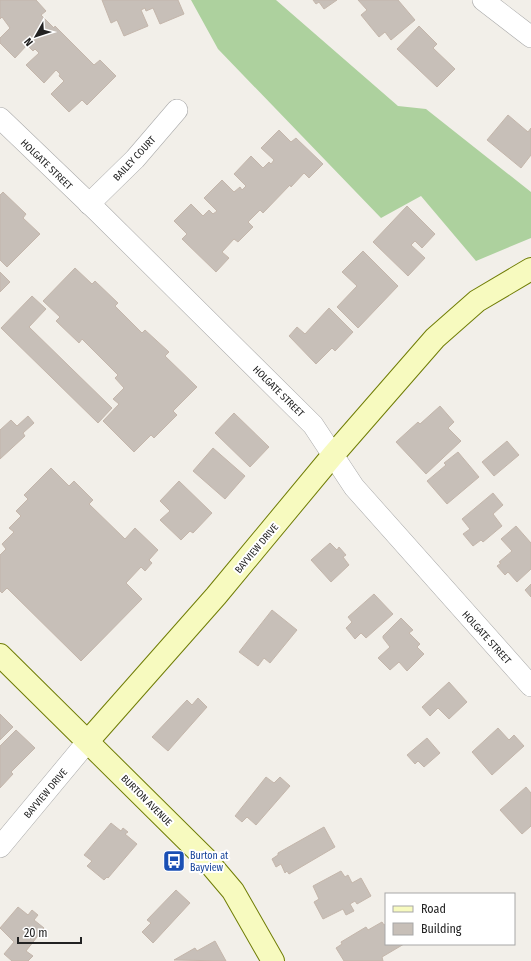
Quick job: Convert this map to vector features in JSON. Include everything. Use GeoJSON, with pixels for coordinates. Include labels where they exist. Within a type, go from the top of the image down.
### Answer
{"type":"FeatureCollection","features":[{"type":"Feature","properties":{"kind":"street"},"geometry":{"type":"LineString","coordinates":[[483,0],[531,37]]}},
{"type":"Feature","properties":{"kind":"street","name":"BAILEY COURT"},"geometry":{"type":"LineString","coordinates":[[89,204],[135,159],[176,110]]}},
{"type":"Feature","properties":{"kind":"street","name":"HOLGATE STREET"},"geometry":{"type":"LineString","coordinates":[[0,118],[313,425],[354,487],[531,686]]}},
{"type":"Feature","properties":{"kind":"street","name":"BAYVIEW DRIVE"},"geometry":{"type":"LineString","coordinates":[[0,847],[88,741],[216,596],[333,455],[435,338],[477,301],[531,269]]}},
{"type":"Feature","properties":{"kind":"street","name":"BURTON AVENUE"},"geometry":{"type":"LineString","coordinates":[[0,655],[205,858],[233,891],[273,961]]}},
{"type":"Feature","properties":{"kind":"green space"},"geometry":{"type":"Polygon","coordinates":[[[191,0],[276,0],[398,106],[426,109],[531,192],[531,238],[476,261],[421,196],[381,218],[218,49],[191,0]]]}},
{"type":"Feature","properties":{"kind":"building"},"geometry":{"type":"Polygon","coordinates":[[[0,0],[36,0],[46,11],[41,15],[54,28],[55,26],[94,65],[100,60],[116,76],[87,105],[82,100],[69,112],[51,94],[64,81],[59,76],[60,74],[56,70],[44,83],[26,65],[39,53],[35,49],[33,51],[27,45],[15,58],[0,43],[0,38],[10,28],[2,17],[0,19],[0,0]]]}},
{"type":"Feature","properties":{"kind":"building"},"geometry":{"type":"Polygon","coordinates":[[[102,0],[178,0],[184,14],[160,24],[153,8],[146,11],[145,8],[141,10],[148,26],[124,36],[117,20],[111,23],[102,0]]]}},
{"type":"Feature","properties":{"kind":"building"},"geometry":{"type":"Polygon","coordinates":[[[313,0],[337,0],[324,9],[319,2],[316,4],[313,0]]]}},
{"type":"Feature","properties":{"kind":"building"},"geometry":{"type":"Polygon","coordinates":[[[358,0],[398,0],[415,20],[391,40],[385,32],[379,37],[361,15],[367,10],[358,0]]]}},
{"type":"Feature","properties":{"kind":"building"},"geometry":{"type":"Polygon","coordinates":[[[419,26],[437,44],[433,48],[455,69],[437,87],[397,49],[419,26]]]}},
{"type":"Feature","properties":{"kind":"building"},"geometry":{"type":"Polygon","coordinates":[[[508,115],[528,132],[531,128],[531,155],[521,168],[487,140],[508,115]]]}},
{"type":"Feature","properties":{"kind":"building"},"geometry":{"type":"Polygon","coordinates":[[[279,130],[291,142],[296,138],[323,164],[309,178],[304,173],[263,213],[260,210],[248,222],[253,227],[238,242],[234,239],[222,252],[229,258],[216,272],[182,239],[187,234],[174,221],[191,204],[203,216],[209,210],[213,214],[217,211],[204,198],[222,180],[234,192],[240,187],[242,190],[246,186],[234,174],[251,156],[263,168],[269,162],[271,164],[274,160],[261,148],[279,130]]]}},
{"type":"Feature","properties":{"kind":"building"},"geometry":{"type":"Polygon","coordinates":[[[3,192],[26,214],[23,218],[40,234],[7,267],[0,260],[0,195],[3,192]]]}},
{"type":"Feature","properties":{"kind":"building"},"geometry":{"type":"Polygon","coordinates":[[[407,206],[435,234],[422,248],[415,241],[411,245],[425,258],[408,276],[373,242],[407,206]]]}},
{"type":"Feature","properties":{"kind":"building"},"geometry":{"type":"Polygon","coordinates":[[[363,251],[398,286],[358,328],[337,307],[357,286],[342,272],[363,251]]]}},
{"type":"Feature","properties":{"kind":"building"},"geometry":{"type":"Polygon","coordinates":[[[75,268],[92,284],[95,281],[118,303],[115,306],[142,333],[145,330],[169,352],[165,356],[197,387],[173,411],[177,415],[154,438],[151,435],[134,452],[103,421],[119,404],[113,399],[124,388],[115,378],[118,375],[82,339],[79,343],[56,321],[60,317],[43,301],[75,268]]]}},
{"type":"Feature","properties":{"kind":"building"},"geometry":{"type":"Polygon","coordinates":[[[0,272],[10,282],[0,292],[0,272]]]}},
{"type":"Feature","properties":{"kind":"building"},"geometry":{"type":"Polygon","coordinates":[[[32,296],[46,309],[29,327],[112,408],[98,423],[1,328],[32,296]]]}},
{"type":"Feature","properties":{"kind":"building"},"geometry":{"type":"Polygon","coordinates":[[[329,308],[353,332],[335,351],[332,348],[316,364],[289,336],[297,327],[305,334],[329,308]]]}},
{"type":"Feature","properties":{"kind":"building"},"geometry":{"type":"Polygon","coordinates":[[[440,406],[454,422],[448,428],[461,441],[426,474],[396,442],[418,422],[420,424],[440,406]]]}},
{"type":"Feature","properties":{"kind":"building"},"geometry":{"type":"Polygon","coordinates":[[[234,413],[269,447],[250,467],[215,433],[234,413]]]}},
{"type":"Feature","properties":{"kind":"building"},"geometry":{"type":"Polygon","coordinates":[[[28,416],[34,423],[23,433],[25,436],[0,459],[0,430],[11,420],[17,426],[28,416]]]}},
{"type":"Feature","properties":{"kind":"building"},"geometry":{"type":"Polygon","coordinates":[[[507,441],[519,455],[494,476],[482,462],[507,441]]]}},
{"type":"Feature","properties":{"kind":"building"},"geometry":{"type":"Polygon","coordinates":[[[213,448],[245,476],[225,499],[193,471],[213,448]]]}},
{"type":"Feature","properties":{"kind":"building"},"geometry":{"type":"Polygon","coordinates":[[[458,452],[479,477],[447,504],[427,481],[446,465],[444,463],[458,452]]]}},
{"type":"Feature","properties":{"kind":"building"},"geometry":{"type":"Polygon","coordinates":[[[51,468],[69,486],[74,481],[93,500],[89,504],[125,539],[135,528],[158,550],[149,560],[152,563],[145,571],[141,567],[126,583],[142,599],[81,661],[7,588],[2,593],[0,591],[0,555],[6,549],[2,544],[14,532],[9,528],[21,516],[16,511],[28,499],[24,495],[51,468]]]}},
{"type":"Feature","properties":{"kind":"building"},"geometry":{"type":"Polygon","coordinates":[[[179,481],[212,513],[193,533],[190,531],[181,540],[160,520],[170,511],[160,501],[179,481]]]}},
{"type":"Feature","properties":{"kind":"building"},"geometry":{"type":"Polygon","coordinates":[[[493,493],[503,505],[493,514],[502,526],[483,542],[481,540],[473,546],[463,534],[470,529],[462,519],[493,493]]]}},
{"type":"Feature","properties":{"kind":"building"},"geometry":{"type":"Polygon","coordinates":[[[516,526],[531,543],[531,569],[517,582],[508,572],[505,575],[497,566],[501,563],[499,562],[512,551],[501,539],[516,526]]]}},
{"type":"Feature","properties":{"kind":"building"},"geometry":{"type":"Polygon","coordinates":[[[330,543],[337,550],[339,547],[346,555],[343,557],[349,565],[331,582],[311,560],[330,543]]]}},
{"type":"Feature","properties":{"kind":"building"},"geometry":{"type":"Polygon","coordinates":[[[531,584],[531,597],[525,590],[531,584]]]}},
{"type":"Feature","properties":{"kind":"building"},"geometry":{"type":"Polygon","coordinates":[[[374,594],[393,614],[366,638],[361,633],[355,639],[346,628],[352,622],[348,617],[374,594]]]}},
{"type":"Feature","properties":{"kind":"building"},"geometry":{"type":"Polygon","coordinates":[[[272,610],[297,630],[270,663],[264,658],[258,666],[239,652],[272,610]]]}},
{"type":"Feature","properties":{"kind":"building"},"geometry":{"type":"Polygon","coordinates":[[[401,618],[413,630],[409,633],[420,644],[417,647],[424,654],[407,671],[399,662],[390,670],[378,658],[390,647],[383,636],[401,618]]]}},
{"type":"Feature","properties":{"kind":"building"},"geometry":{"type":"Polygon","coordinates":[[[449,682],[467,702],[449,719],[438,708],[430,716],[422,707],[449,682]]]}},
{"type":"Feature","properties":{"kind":"building"},"geometry":{"type":"Polygon","coordinates":[[[198,698],[207,707],[168,751],[152,737],[187,700],[192,705],[198,698]]]}},
{"type":"Feature","properties":{"kind":"building"},"geometry":{"type":"Polygon","coordinates":[[[0,714],[13,727],[0,740],[0,714]]]}},
{"type":"Feature","properties":{"kind":"building"},"geometry":{"type":"Polygon","coordinates":[[[498,728],[509,740],[514,735],[524,746],[492,775],[472,752],[498,728]]]}},
{"type":"Feature","properties":{"kind":"building"},"geometry":{"type":"Polygon","coordinates":[[[16,730],[35,748],[11,772],[13,774],[0,788],[0,746],[16,730]]]}},
{"type":"Feature","properties":{"kind":"building"},"geometry":{"type":"Polygon","coordinates":[[[427,738],[440,753],[424,767],[418,761],[415,764],[407,755],[427,738]]]}},
{"type":"Feature","properties":{"kind":"building"},"geometry":{"type":"Polygon","coordinates":[[[266,777],[274,783],[280,777],[290,786],[256,825],[247,817],[242,822],[235,816],[266,777]]]}},
{"type":"Feature","properties":{"kind":"building"},"geometry":{"type":"Polygon","coordinates":[[[526,787],[531,793],[531,826],[522,834],[500,810],[526,787]]]}},
{"type":"Feature","properties":{"kind":"building"},"geometry":{"type":"Polygon","coordinates":[[[111,823],[121,831],[123,828],[128,832],[125,834],[137,844],[108,878],[107,877],[104,880],[87,866],[92,861],[84,855],[111,823]]]}},
{"type":"Feature","properties":{"kind":"building"},"geometry":{"type":"Polygon","coordinates":[[[324,827],[335,847],[289,874],[287,871],[285,873],[281,864],[276,867],[272,859],[278,855],[278,853],[324,827]]]}},
{"type":"Feature","properties":{"kind":"building"},"geometry":{"type":"Polygon","coordinates":[[[341,871],[345,877],[348,875],[352,883],[361,878],[371,896],[357,904],[355,901],[350,904],[354,911],[346,915],[343,909],[323,919],[314,902],[319,899],[313,886],[341,871]]]}},
{"type":"Feature","properties":{"kind":"building"},"geometry":{"type":"Polygon","coordinates":[[[176,890],[190,903],[153,943],[142,932],[151,923],[147,920],[176,890]]]}},
{"type":"Feature","properties":{"kind":"building"},"geometry":{"type":"Polygon","coordinates":[[[18,907],[28,915],[32,910],[38,915],[34,920],[44,928],[26,951],[33,956],[28,961],[12,961],[4,954],[14,942],[0,928],[18,907]]]}},
{"type":"Feature","properties":{"kind":"building"},"geometry":{"type":"Polygon","coordinates":[[[382,922],[385,924],[385,945],[402,945],[382,957],[383,961],[344,961],[336,948],[342,944],[341,942],[366,927],[368,930],[382,922]]]}},
{"type":"Feature","properties":{"kind":"building"},"geometry":{"type":"Polygon","coordinates":[[[215,941],[226,961],[174,960],[195,948],[197,951],[215,941]]]}},
{"type":"Feature","properties":{"kind":"place","name":"Burton at Bayview"},"geometry":{"type":"Point","coordinates":[174,861]}}]}
